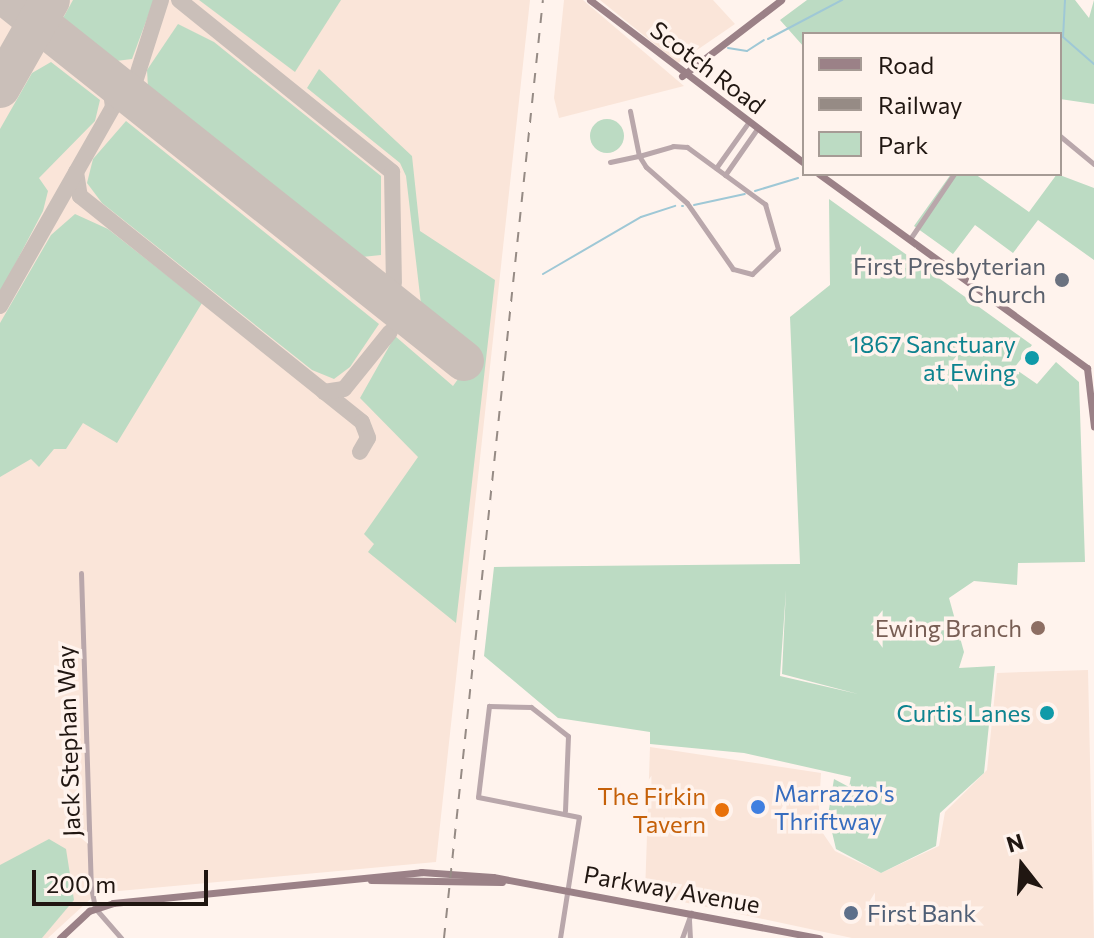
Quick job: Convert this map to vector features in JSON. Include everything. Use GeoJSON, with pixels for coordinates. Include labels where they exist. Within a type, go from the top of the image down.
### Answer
{"type":"FeatureCollection","features":[{"type":"Feature","properties":{"kind":"main road","name":"Scotch Road"},"geometry":{"type":"LineString","coordinates":[[590,0],[682,76],[802,162]]}},
{"type":"Feature","properties":{"kind":"main road"},"geometry":{"type":"LineString","coordinates":[[682,76],[781,0]]}},
{"type":"Feature","properties":{"kind":"main road"},"geometry":{"type":"LineString","coordinates":[[822,176],[1087,368],[1094,427]]}},
{"type":"Feature","properties":{"kind":"main road","name":"Parkway Avenue"},"geometry":{"type":"LineString","coordinates":[[95,908],[440,872],[571,890],[690,916],[819,938]]}},
{"type":"Feature","properties":{"kind":"main road"},"geometry":{"type":"LineString","coordinates":[[60,938],[95,908]]}},
{"type":"Feature","properties":{"kind":"street"},"geometry":{"type":"LineString","coordinates":[[610,162],[639,156],[680,145],[765,204],[779,231],[778,249],[752,274],[733,269],[687,203],[639,156],[630,111]]}},
{"type":"Feature","properties":{"kind":"street"},"geometry":{"type":"LineString","coordinates":[[716,168],[748,123]]}},
{"type":"Feature","properties":{"kind":"street"},"geometry":{"type":"LineString","coordinates":[[725,175],[757,129]]}},
{"type":"Feature","properties":{"kind":"street"},"geometry":{"type":"LineString","coordinates":[[1062,138],[1094,164]]}},
{"type":"Feature","properties":{"kind":"street"},"geometry":{"type":"LineString","coordinates":[[910,239],[953,176]]}},
{"type":"Feature","properties":{"kind":"street","name":"Jack Stephan Way"},"geometry":{"type":"LineString","coordinates":[[81,573],[95,908]]}},
{"type":"Feature","properties":{"kind":"street"},"geometry":{"type":"LineString","coordinates":[[560,938],[571,890],[579,817],[565,811],[478,797],[489,706],[531,707],[568,736],[565,811]]}},
{"type":"Feature","properties":{"kind":"street"},"geometry":{"type":"LineString","coordinates":[[95,908],[121,938]]}},
{"type":"Feature","properties":{"kind":"street"},"geometry":{"type":"LineString","coordinates":[[682,938],[690,916]]}},
{"type":"Feature","properties":{"kind":"street"},"geometry":{"type":"LineString","coordinates":[[690,916],[690,938]]}},
{"type":"Feature","properties":{"kind":"shaded area"},"geometry":{"type":"Polygon","coordinates":[[[0,0],[530,0],[436,862],[97,893],[48,938],[0,938],[0,0]]]}},
{"type":"Feature","properties":{"kind":"shaded area"},"geometry":{"type":"Polygon","coordinates":[[[564,0],[583,0],[684,86],[559,118],[554,98],[564,0]]]}},
{"type":"Feature","properties":{"kind":"shaded area"},"geometry":{"type":"Polygon","coordinates":[[[600,0],[713,0],[735,24],[678,63],[600,0]]]}},
{"type":"Feature","properties":{"kind":"shaded area"},"geometry":{"type":"Polygon","coordinates":[[[1088,670],[1094,938],[852,938],[645,894],[650,747],[821,773],[818,826],[835,851],[881,873],[939,846],[945,812],[987,770],[997,673],[1088,670]]]}},
{"type":"Feature","properties":{"kind":"green space"},"geometry":{"type":"Polygon","coordinates":[[[73,0],[154,0],[132,59],[116,61],[63,18],[73,0]]]}},
{"type":"Feature","properties":{"kind":"green space"},"geometry":{"type":"Polygon","coordinates":[[[199,0],[341,0],[295,72],[199,0]]]}},
{"type":"Feature","properties":{"kind":"green space"},"geometry":{"type":"Polygon","coordinates":[[[807,0],[1075,0],[1089,18],[1094,0],[1094,104],[1062,99],[1062,32],[802,32],[802,45],[780,20],[807,0]]]}},
{"type":"Feature","properties":{"kind":"green space"},"geometry":{"type":"Polygon","coordinates":[[[178,24],[214,42],[381,176],[381,255],[362,257],[148,87],[147,70],[178,24]]]}},
{"type":"Feature","properties":{"kind":"green space"},"geometry":{"type":"Polygon","coordinates":[[[51,62],[100,100],[95,121],[39,178],[48,191],[43,211],[0,293],[0,129],[32,73],[51,62]]]}},
{"type":"Feature","properties":{"kind":"green space"},"geometry":{"type":"Polygon","coordinates":[[[319,69],[412,156],[420,231],[495,280],[456,623],[368,552],[374,544],[364,534],[418,457],[360,398],[395,336],[453,386],[479,350],[421,304],[406,176],[400,163],[307,88],[319,69]]]}},
{"type":"Feature","properties":{"kind":"green space"},"geometry":{"type":"Polygon","coordinates":[[[607,119],[619,124],[624,136],[619,148],[607,153],[595,148],[590,136],[595,124],[607,119]]]}},
{"type":"Feature","properties":{"kind":"green space"},"geometry":{"type":"Polygon","coordinates":[[[126,121],[379,324],[350,367],[334,379],[312,370],[102,203],[87,183],[93,159],[126,121]]]}},
{"type":"Feature","properties":{"kind":"green space"},"geometry":{"type":"Polygon","coordinates":[[[950,176],[978,176],[1029,212],[1056,176],[1094,188],[1094,260],[1038,220],[1013,253],[975,225],[953,254],[914,226],[950,176]]]}},
{"type":"Feature","properties":{"kind":"green space"},"geometry":{"type":"Polygon","coordinates":[[[829,199],[1032,345],[1014,368],[1037,384],[1056,362],[1079,382],[1085,562],[1018,563],[1017,585],[974,581],[949,598],[964,652],[959,668],[995,666],[984,773],[940,813],[936,846],[881,873],[836,849],[828,815],[834,779],[849,787],[851,777],[744,753],[650,744],[650,732],[558,718],[484,656],[494,567],[800,564],[790,317],[830,285],[829,199]],[[786,590],[780,676],[858,694],[782,674],[786,590]]]}},
{"type":"Feature","properties":{"kind":"green space"},"geometry":{"type":"Polygon","coordinates":[[[75,214],[108,229],[202,303],[117,443],[83,423],[66,449],[54,449],[39,467],[31,459],[0,477],[0,323],[51,235],[75,214]]]}},
{"type":"Feature","properties":{"kind":"green space"},"geometry":{"type":"Polygon","coordinates":[[[49,839],[66,849],[74,900],[42,938],[0,938],[0,865],[49,839]]]}},
{"type":"Feature","properties":{"kind":"waterway"},"geometry":{"type":"LineString","coordinates":[[768,39],[842,0]]}},
{"type":"Feature","properties":{"kind":"waterway"},"geometry":{"type":"LineString","coordinates":[[1065,0],[1063,37],[1094,64]]}},
{"type":"Feature","properties":{"kind":"waterway"},"geometry":{"type":"LineString","coordinates":[[728,48],[747,51],[764,40]]}},
{"type":"Feature","properties":{"kind":"waterway"},"geometry":{"type":"LineString","coordinates":[[755,191],[798,178]]}},
{"type":"Feature","properties":{"kind":"waterway"},"geometry":{"type":"LineString","coordinates":[[694,205],[745,194]]}},
{"type":"Feature","properties":{"kind":"waterway"},"geometry":{"type":"LineString","coordinates":[[543,274],[641,217],[675,206]]}},
{"type":"Feature","properties":{"kind":"taxiway"},"geometry":{"type":"LineString","coordinates":[[148,109],[133,88],[161,0]]}},
{"type":"Feature","properties":{"kind":"taxiway"},"geometry":{"type":"LineString","coordinates":[[179,0],[392,172],[394,283]]}},
{"type":"Feature","properties":{"kind":"taxiway"},"geometry":{"type":"LineString","coordinates":[[0,306],[113,107],[109,79]]}},
{"type":"Feature","properties":{"kind":"taxiway"},"geometry":{"type":"LineString","coordinates":[[76,172],[80,196],[362,422],[368,438],[360,452]]}},
{"type":"Feature","properties":{"kind":"taxiway"},"geometry":{"type":"LineString","coordinates":[[324,392],[344,389],[390,332]]}},
{"type":"Feature","properties":{"kind":"runway"},"geometry":{"type":"LineString","coordinates":[[10,0],[464,361]]}},
{"type":"Feature","properties":{"kind":"runway"},"geometry":{"type":"LineString","coordinates":[[0,88],[50,0]]}},
{"type":"Feature","properties":{"kind":"railway"},"geometry":{"type":"LineString","coordinates":[[444,938],[543,0]]}},
{"type":"Feature","properties":{"kind":"place","name":"First Presbyterian Church"},"geometry":{"type":"Point","coordinates":[1062,280]}},
{"type":"Feature","properties":{"kind":"place","name":"1867 Sanctuary at Ewing"},"geometry":{"type":"Point","coordinates":[1032,358]}},
{"type":"Feature","properties":{"kind":"place","name":"Ewing Branch"},"geometry":{"type":"Point","coordinates":[1038,628]}},
{"type":"Feature","properties":{"kind":"place","name":"Curtis Lanes"},"geometry":{"type":"Point","coordinates":[1047,713]}},
{"type":"Feature","properties":{"kind":"place","name":"Marrazzo's Thriftway"},"geometry":{"type":"Point","coordinates":[758,807]}},
{"type":"Feature","properties":{"kind":"place","name":"The Firkin Tavern"},"geometry":{"type":"Point","coordinates":[722,810]}},
{"type":"Feature","properties":{"kind":"place","name":"First Bank"},"geometry":{"type":"Point","coordinates":[851,913]}}]}
